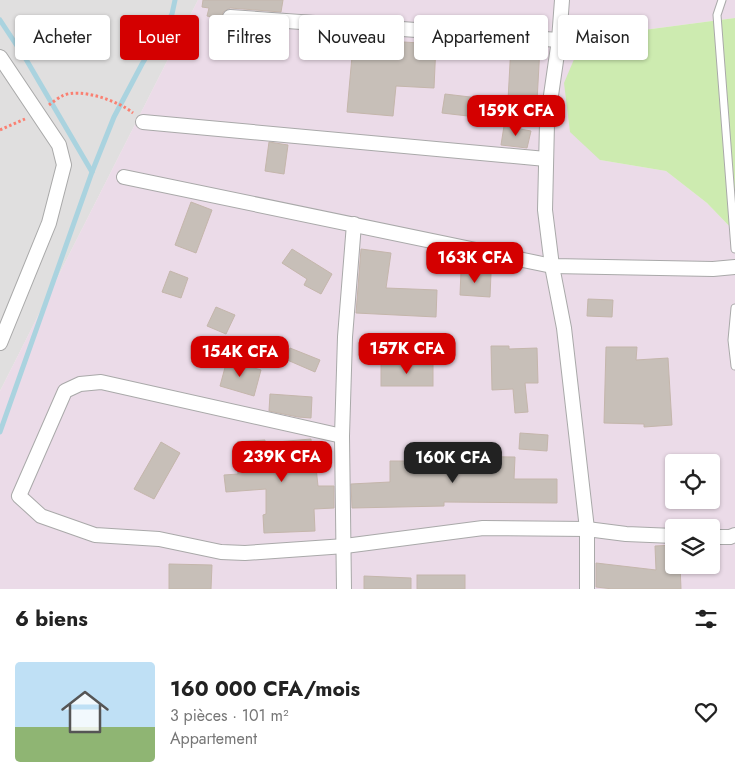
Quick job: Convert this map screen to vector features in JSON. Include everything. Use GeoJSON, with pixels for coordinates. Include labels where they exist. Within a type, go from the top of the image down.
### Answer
{"type":"FeatureCollection","features":[{"type":"Feature","properties":{"kind":"street"},"geometry":{"type":"LineString","coordinates":[[561,15],[562,0]]}},
{"type":"Feature","properties":{"kind":"street"},"geometry":{"type":"LineString","coordinates":[[289,21],[558,40]]}},
{"type":"Feature","properties":{"kind":"street"},"geometry":{"type":"LineString","coordinates":[[558,46],[547,124],[545,210],[552,266],[564,328],[587,528],[586,589]]}},
{"type":"Feature","properties":{"kind":"street"},"geometry":{"type":"LineString","coordinates":[[0,57],[59,145],[64,165],[49,223],[0,343]]}},
{"type":"Feature","properties":{"kind":"street"},"geometry":{"type":"LineString","coordinates":[[143,122],[546,159]]}},
{"type":"Feature","properties":{"kind":"street"},"geometry":{"type":"LineString","coordinates":[[124,177],[552,266],[712,269],[735,267]]}},
{"type":"Feature","properties":{"kind":"street"},"geometry":{"type":"LineString","coordinates":[[344,589],[345,546],[342,436],[345,337],[354,224]]}},
{"type":"Feature","properties":{"kind":"street"},"geometry":{"type":"LineString","coordinates":[[342,436],[102,382],[80,384],[65,391],[19,496],[41,516],[95,535],[159,539],[221,552],[245,553],[345,546],[483,528],[587,528],[626,534],[665,536]]}},
{"type":"Feature","properties":{"kind":"street"},"geometry":{"type":"LineString","coordinates":[[720,537],[735,535]]}},
{"type":"Feature","properties":{"kind":"lane"},"geometry":{"type":"LineString","coordinates":[[722,0],[717,15],[735,249]]}},
{"type":"Feature","properties":{"kind":"lane"},"geometry":{"type":"LineString","coordinates":[[735,308],[732,340],[735,366]]}},
{"type":"Feature","properties":{"kind":"path"},"geometry":{"type":"LineString","coordinates":[[0,130],[38,113],[63,95],[81,92],[128,109]]}},
{"type":"Feature","properties":{"kind":"shaded area"},"geometry":{"type":"Polygon","coordinates":[[[0,0],[198,0],[190,15],[120,15],[120,60],[168,60],[0,391],[0,0]]]}},
{"type":"Feature","properties":{"kind":"shaded area"},"geometry":{"type":"Polygon","coordinates":[[[198,0],[735,0],[735,18],[648,29],[648,15],[558,15],[558,60],[586,60],[600,160],[666,171],[707,203],[735,232],[735,589],[0,589],[0,391],[168,60],[199,60],[199,15],[190,15],[198,0]]]}},
{"type":"Feature","properties":{"kind":"green space"},"geometry":{"type":"Polygon","coordinates":[[[735,18],[735,232],[707,203],[666,171],[600,160],[570,132],[564,83],[574,60],[648,60],[648,29],[735,18]]]}},
{"type":"Feature","properties":{"kind":"building"},"geometry":{"type":"Polygon","coordinates":[[[203,0],[283,0],[281,12],[230,8],[223,12],[223,15],[209,16],[207,16],[209,8],[202,7],[203,0]]]}},
{"type":"Feature","properties":{"kind":"building"},"geometry":{"type":"Polygon","coordinates":[[[404,42],[414,43],[414,60],[435,60],[434,88],[396,86],[393,116],[347,112],[352,60],[404,60],[404,42]]]}},
{"type":"Feature","properties":{"kind":"building"},"geometry":{"type":"Polygon","coordinates":[[[510,60],[539,60],[537,101],[508,100],[510,60]]]}},
{"type":"Feature","properties":{"kind":"building"},"geometry":{"type":"Polygon","coordinates":[[[445,94],[487,99],[485,118],[442,113],[445,94]]]}},
{"type":"Feature","properties":{"kind":"building"},"geometry":{"type":"Polygon","coordinates":[[[504,126],[531,131],[527,148],[501,145],[504,126]]]}},
{"type":"Feature","properties":{"kind":"building"},"geometry":{"type":"Polygon","coordinates":[[[269,142],[288,145],[284,174],[265,171],[269,142]]]}},
{"type":"Feature","properties":{"kind":"building"},"geometry":{"type":"Polygon","coordinates":[[[191,202],[212,210],[196,253],[175,245],[191,202]]]}},
{"type":"Feature","properties":{"kind":"building"},"geometry":{"type":"Polygon","coordinates":[[[292,249],[332,274],[321,294],[304,285],[307,279],[282,263],[292,249]]]}},
{"type":"Feature","properties":{"kind":"building"},"geometry":{"type":"Polygon","coordinates":[[[361,249],[391,253],[386,288],[437,290],[436,317],[356,313],[361,249]]]}},
{"type":"Feature","properties":{"kind":"building"},"geometry":{"type":"Polygon","coordinates":[[[170,271],[188,278],[181,298],[162,292],[170,271]]]}},
{"type":"Feature","properties":{"kind":"building"},"geometry":{"type":"Polygon","coordinates":[[[461,271],[491,273],[490,297],[460,295],[461,271]]]}},
{"type":"Feature","properties":{"kind":"building"},"geometry":{"type":"Polygon","coordinates":[[[588,299],[613,300],[612,317],[587,316],[588,299]]]}},
{"type":"Feature","properties":{"kind":"building"},"geometry":{"type":"Polygon","coordinates":[[[216,307],[235,315],[226,334],[207,326],[216,307]]]}},
{"type":"Feature","properties":{"kind":"building"},"geometry":{"type":"Polygon","coordinates":[[[491,346],[509,346],[509,349],[537,348],[538,383],[525,383],[528,412],[515,413],[513,389],[492,390],[491,346]]]}},
{"type":"Feature","properties":{"kind":"building"},"geometry":{"type":"Polygon","coordinates":[[[606,347],[637,347],[636,360],[668,358],[672,425],[644,427],[644,424],[604,423],[606,347]]]}},
{"type":"Feature","properties":{"kind":"building"},"geometry":{"type":"Polygon","coordinates":[[[290,348],[320,360],[315,372],[285,359],[290,348]]]}},
{"type":"Feature","properties":{"kind":"building"},"geometry":{"type":"Polygon","coordinates":[[[227,360],[261,370],[254,396],[220,386],[227,360]]]}},
{"type":"Feature","properties":{"kind":"building"},"geometry":{"type":"Polygon","coordinates":[[[381,364],[433,364],[433,386],[381,386],[381,364]]]}},
{"type":"Feature","properties":{"kind":"building"},"geometry":{"type":"Polygon","coordinates":[[[270,394],[312,397],[311,418],[269,411],[270,394]]]}},
{"type":"Feature","properties":{"kind":"building"},"geometry":{"type":"Polygon","coordinates":[[[520,433],[548,435],[547,451],[519,449],[520,433]]]}},
{"type":"Feature","properties":{"kind":"building"},"geometry":{"type":"Polygon","coordinates":[[[311,439],[312,458],[315,458],[318,486],[334,486],[334,508],[314,509],[315,531],[264,533],[263,515],[266,514],[266,489],[226,492],[224,475],[238,474],[237,442],[265,440],[265,443],[311,439]]]}},
{"type":"Feature","properties":{"kind":"building"},"geometry":{"type":"Polygon","coordinates":[[[161,442],[180,453],[154,499],[134,489],[161,442]]]}},
{"type":"Feature","properties":{"kind":"building"},"geometry":{"type":"Polygon","coordinates":[[[443,454],[444,456],[515,457],[514,479],[557,479],[557,503],[444,502],[444,506],[352,508],[351,484],[390,482],[390,461],[422,461],[422,457],[443,454]]]}},
{"type":"Feature","properties":{"kind":"building"},"geometry":{"type":"Polygon","coordinates":[[[665,545],[665,574],[680,574],[681,589],[613,589],[596,587],[596,563],[656,570],[655,546],[665,545]]]}},
{"type":"Feature","properties":{"kind":"building"},"geometry":{"type":"Polygon","coordinates":[[[169,564],[212,565],[211,589],[169,589],[169,564]]]}},
{"type":"Feature","properties":{"kind":"building"},"geometry":{"type":"Polygon","coordinates":[[[417,575],[465,575],[465,589],[417,589],[417,575]]]}},
{"type":"Feature","properties":{"kind":"building"},"geometry":{"type":"Polygon","coordinates":[[[364,576],[411,578],[411,589],[364,589],[364,576]]]}},
{"type":"Feature","properties":{"kind":"waterway"},"geometry":{"type":"LineString","coordinates":[[0,432],[92,172],[114,117],[142,64],[172,14],[175,0]]}},
{"type":"Feature","properties":{"kind":"waterway"},"geometry":{"type":"LineString","coordinates":[[0,20],[27,61],[92,172]]}}]}
